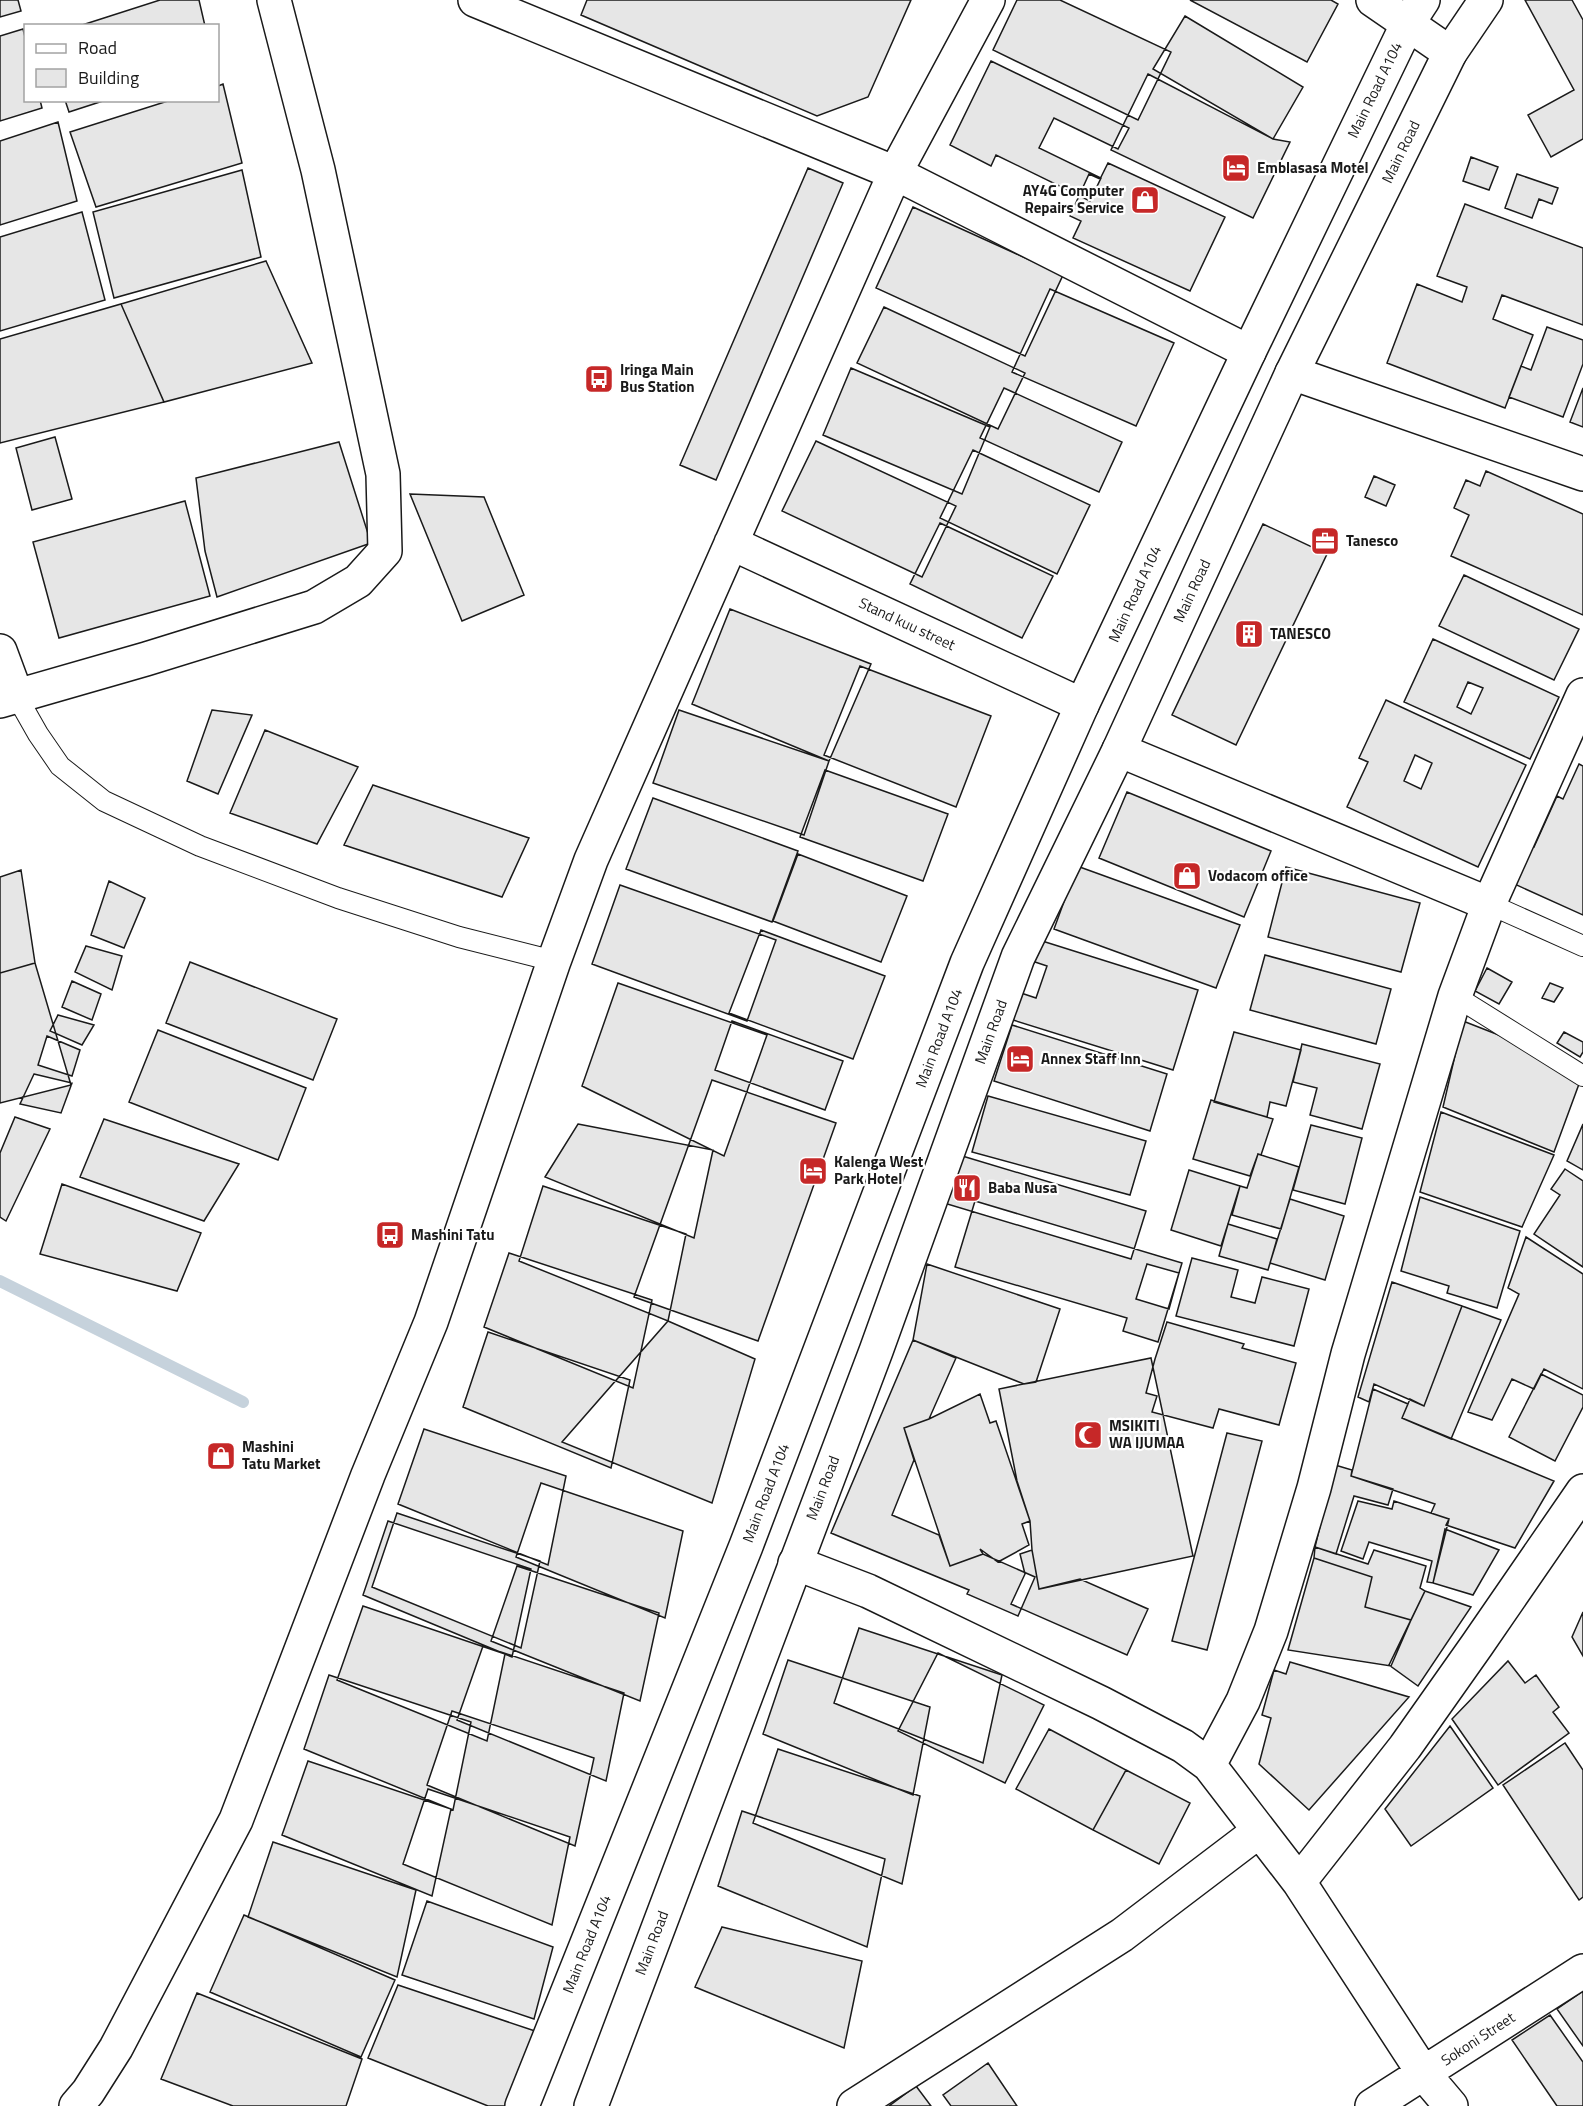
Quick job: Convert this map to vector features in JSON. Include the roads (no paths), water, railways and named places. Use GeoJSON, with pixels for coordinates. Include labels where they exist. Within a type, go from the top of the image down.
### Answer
{"type":"FeatureCollection","features":[{"type":"Feature","properties":{"kind":"main road"},"geometry":{"type":"LineString","coordinates":[[0,651],[8,699],[314,607],[358,581],[385,550],[383,474],[318,170],[274,0]]}},
{"type":"Feature","properties":{"kind":"main road"},"geometry":{"type":"LineString","coordinates":[[475,0],[895,173],[1249,352]]}},
{"type":"Feature","properties":{"kind":"main road"},"geometry":{"type":"LineString","coordinates":[[76,2106],[88,2092],[116,2048],[236,1820],[364,1486],[431,1322],[554,961],[591,860],[895,173],[988,0]]}},
{"type":"Feature","properties":{"kind":"main road"},"geometry":{"type":"LineString","coordinates":[[1373,0],[1415,12],[1450,53]]}},
{"type":"Feature","properties":{"kind":"main road","name":"Main Road"},"geometry":{"type":"LineString","coordinates":[[591,2106],[876,1351],[1018,957],[1119,750],[1292,373],[1450,53],[1486,0]]}},
{"type":"Feature","properties":{"kind":"main road","name":"Main Road A104"},"geometry":{"type":"LineString","coordinates":[[522,2106],[750,1534],[967,963],[1082,705],[1249,352],[1415,12]]}},
{"type":"Feature","properties":{"kind":"main road"},"geometry":{"type":"LineString","coordinates":[[1292,373],[1583,474]]}},
{"type":"Feature","properties":{"kind":"main road","name":"Stand kuu street"},"geometry":{"type":"LineString","coordinates":[[731,543],[1082,705]]}},
{"type":"Feature","properties":{"kind":"main road"},"geometry":{"type":"LineString","coordinates":[[1209,1764],[1244,1701],[1271,1631],[1314,1488],[1348,1354],[1455,996],[1489,904],[1583,695]]}},
{"type":"Feature","properties":{"kind":"main road"},"geometry":{"type":"LineString","coordinates":[[1119,750],[1489,904]]}},
{"type":"Feature","properties":{"kind":"main road"},"geometry":{"type":"LineString","coordinates":[[1299,1882],[1405,1747],[1583,1491]]}},
{"type":"Feature","properties":{"kind":"main road"},"geometry":{"type":"LineString","coordinates":[[795,1563],[868,1591],[1101,1703],[1183,1746],[1209,1764],[1299,1882],[1424,2074],[1451,2106]]}},
{"type":"Feature","properties":{"kind":"main road"},"geometry":{"type":"LineString","coordinates":[[854,2106],[1122,1935],[1259,1831]]}},
{"type":"Feature","properties":{"kind":"main road","name":"Sokoni Street"},"geometry":{"type":"LineString","coordinates":[[1372,2106],[1583,1971]]}},
{"type":"Feature","properties":{"kind":"lane"},"geometry":{"type":"LineString","coordinates":[[8,699],[38,734],[60,766],[104,801],[200,846],[338,898],[459,937],[554,961]]}},
{"type":"Feature","properties":{"kind":"lane"},"geometry":{"type":"LineString","coordinates":[[1489,904],[1583,946]]}},
{"type":"Feature","properties":{"kind":"lane"},"geometry":{"type":"LineString","coordinates":[[1455,996],[1583,1076]]}},
{"type":"Feature","properties":{"kind":"waterway"},"geometry":{"type":"LineString","coordinates":[[0,1281],[243,1402]]}},
{"type":"Feature","properties":{"kind":"place","name":"Emblasasa Motel"},"geometry":{"type":"Point","coordinates":[1236,168]}},
{"type":"Feature","properties":{"kind":"place","name":"AY4G Computer Repairs Service"},"geometry":{"type":"Point","coordinates":[1145,200]}},
{"type":"Feature","properties":{"kind":"place","name":"Iringa Main Bus Station"},"geometry":{"type":"Point","coordinates":[599,379]}},
{"type":"Feature","properties":{"kind":"place","name":"Tanesco"},"geometry":{"type":"Point","coordinates":[1325,541]}},
{"type":"Feature","properties":{"kind":"place","name":"TANESCO"},"geometry":{"type":"Point","coordinates":[1249,634]}},
{"type":"Feature","properties":{"kind":"place","name":"Vodacom office"},"geometry":{"type":"Point","coordinates":[1187,876]}},
{"type":"Feature","properties":{"kind":"place","name":"Annex Staff Inn"},"geometry":{"type":"Point","coordinates":[1020,1059]}},
{"type":"Feature","properties":{"kind":"place","name":"Kalenga West Park Hotel"},"geometry":{"type":"Point","coordinates":[813,1171]}},
{"type":"Feature","properties":{"kind":"place","name":"Baba Nusa"},"geometry":{"type":"Point","coordinates":[967,1188]}},
{"type":"Feature","properties":{"kind":"place","name":"Mashini Tatu"},"geometry":{"type":"Point","coordinates":[390,1235]}},
{"type":"Feature","properties":{"kind":"place","name":"MSIKITI WA IJUMAA"},"geometry":{"type":"Point","coordinates":[1088,1435]}},
{"type":"Feature","properties":{"kind":"place","name":"Mashini Tatu Market"},"geometry":{"type":"Point","coordinates":[221,1456]}}]}
